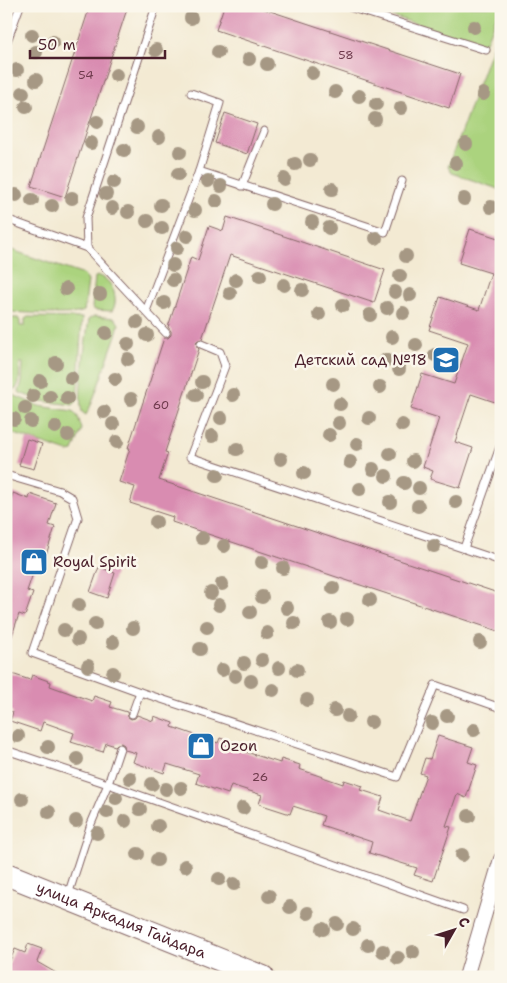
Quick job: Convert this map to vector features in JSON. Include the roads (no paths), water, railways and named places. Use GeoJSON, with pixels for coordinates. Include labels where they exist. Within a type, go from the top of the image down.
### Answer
{"type":"FeatureCollection","features":[{"type":"Feature","properties":{"kind":"main road","name":"улица Аркадия Гайдара"},"geometry":{"type":"LineString","coordinates":[[8,880],[68,898],[263,977]]}},
{"type":"Feature","properties":{"kind":"street"},"geometry":{"type":"LineString","coordinates":[[466,977],[501,859]]}},
{"type":"Feature","properties":{"kind":"lane"},"geometry":{"type":"LineString","coordinates":[[6,44],[20,6]]}},
{"type":"Feature","properties":{"kind":"lane"},"geometry":{"type":"LineString","coordinates":[[87,248],[86,218],[156,6]]}},
{"type":"Feature","properties":{"kind":"lane"},"geometry":{"type":"LineString","coordinates":[[346,6],[486,50]]}},
{"type":"Feature","properties":{"kind":"lane"},"geometry":{"type":"LineString","coordinates":[[146,311],[199,171],[220,103],[190,93]]}},
{"type":"Feature","properties":{"kind":"lane"},"geometry":{"type":"LineString","coordinates":[[242,186],[264,131]]}},
{"type":"Feature","properties":{"kind":"lane"},"geometry":{"type":"LineString","coordinates":[[199,171],[385,232],[402,181]]}},
{"type":"Feature","properties":{"kind":"lane"},"geometry":{"type":"LineString","coordinates":[[6,219],[87,248],[166,333]]}},
{"type":"Feature","properties":{"kind":"lane"},"geometry":{"type":"LineString","coordinates":[[201,344],[220,352],[225,366],[190,457],[501,562]]}},
{"type":"Feature","properties":{"kind":"lane"},"geometry":{"type":"LineString","coordinates":[[464,548],[501,444]]}},
{"type":"Feature","properties":{"kind":"lane"},"geometry":{"type":"LineString","coordinates":[[6,475],[60,491],[72,498],[78,518],[32,653],[140,692],[397,777],[435,685],[501,708]]}},
{"type":"Feature","properties":{"kind":"lane"},"geometry":{"type":"LineString","coordinates":[[132,714],[140,692]]}},
{"type":"Feature","properties":{"kind":"lane"},"geometry":{"type":"LineString","coordinates":[[68,898],[90,824],[108,784],[120,748]]}},
{"type":"Feature","properties":{"kind":"lane"},"geometry":{"type":"LineString","coordinates":[[6,750],[108,784],[463,910]]}},
{"type":"Feature","properties":{"kind":"place","name":"Детский сад №18"},"geometry":{"type":"Point","coordinates":[446,360]}},
{"type":"Feature","properties":{"kind":"place","name":"Royal Spirit"},"geometry":{"type":"Point","coordinates":[34,562]}},
{"type":"Feature","properties":{"kind":"place","name":"Ozon"},"geometry":{"type":"Point","coordinates":[201,746]}}]}
